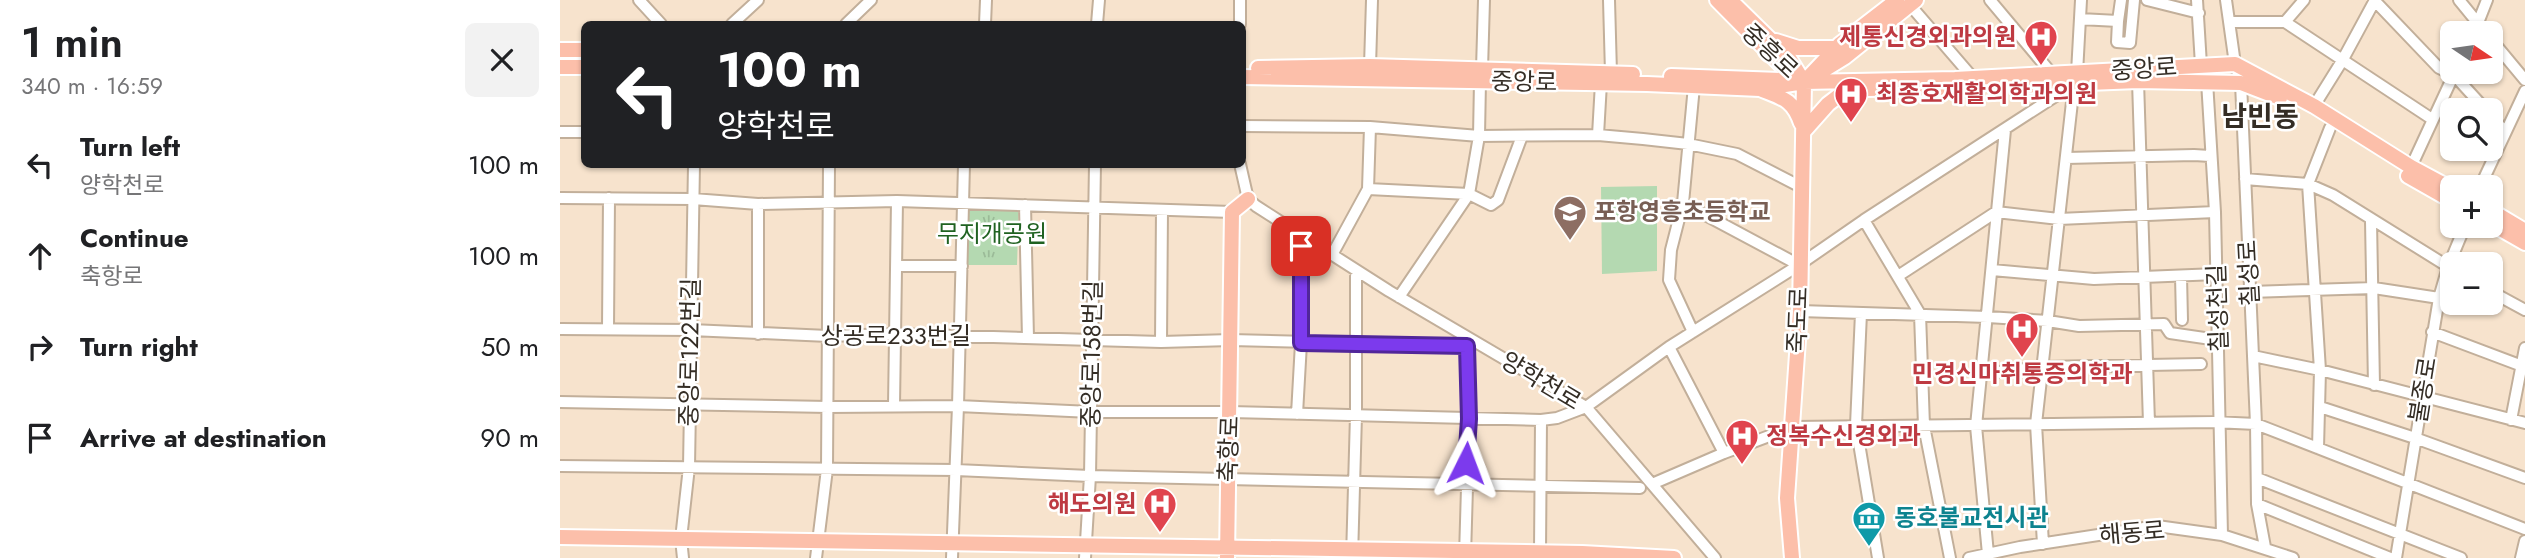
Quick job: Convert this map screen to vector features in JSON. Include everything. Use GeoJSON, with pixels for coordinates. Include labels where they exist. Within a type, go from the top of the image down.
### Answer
{"type":"FeatureCollection","features":[{"type":"Feature","properties":{"kind":"main road","name":"중흥로"},"geometry":{"type":"LineString","coordinates":[[1717,0],[1789,74],[1804,82]]}},
{"type":"Feature","properties":{"kind":"main road","name":"중흥로"},"geometry":{"type":"LineString","coordinates":[[1730,0],[1788,58],[1804,82]]}},
{"type":"Feature","properties":{"kind":"main road"},"geometry":{"type":"LineString","coordinates":[[1804,82],[1902,1]]}},
{"type":"Feature","properties":{"kind":"main road"},"geometry":{"type":"LineString","coordinates":[[1769,37],[1783,45],[1835,56]]}},
{"type":"Feature","properties":{"kind":"main road"},"geometry":{"type":"LineString","coordinates":[[560,50],[581,50]]}},
{"type":"Feature","properties":{"kind":"main road"},"geometry":{"type":"LineString","coordinates":[[1770,54],[1769,68],[1756,83],[1788,100],[1797,112],[1804,131],[1849,84],[1836,75],[1835,56]]}},
{"type":"Feature","properties":{"kind":"main road","name":"중앙로"},"geometry":{"type":"LineString","coordinates":[[1606,78],[1693,86],[1804,82],[1900,90],[2076,79],[2201,65],[2235,64],[2314,106],[2440,183]]}},
{"type":"Feature","properties":{"kind":"main road","name":"중앙로"},"geometry":{"type":"LineString","coordinates":[[1246,67],[1370,66],[1481,75]]}},
{"type":"Feature","properties":{"kind":"main road"},"geometry":{"type":"LineString","coordinates":[[560,67],[581,67]]}},
{"type":"Feature","properties":{"kind":"main road","name":"중앙로"},"geometry":{"type":"LineString","coordinates":[[1849,84],[2052,74],[2076,79],[2241,83],[2273,94],[2440,194]]}},
{"type":"Feature","properties":{"kind":"main road","name":"중앙로"},"geometry":{"type":"LineString","coordinates":[[1246,77],[1481,75],[1756,83]]}},
{"type":"Feature","properties":{"kind":"main road","name":"죽도로"},"geometry":{"type":"LineString","coordinates":[[1791,558],[1787,498],[1800,311],[1804,82]]}},
{"type":"Feature","properties":{"kind":"main road"},"geometry":{"type":"LineString","coordinates":[[1232,212],[1252,203]]}},
{"type":"Feature","properties":{"kind":"main road","name":"축항로"},"geometry":{"type":"LineString","coordinates":[[1227,552],[1232,212]]}},
{"type":"Feature","properties":{"kind":"main road"},"geometry":{"type":"LineString","coordinates":[[2503,218],[2525,231]]}},
{"type":"Feature","properties":{"kind":"main road"},"geometry":{"type":"LineString","coordinates":[[2503,230],[2525,243]]}},
{"type":"Feature","properties":{"kind":"main road"},"geometry":{"type":"LineString","coordinates":[[560,537],[953,542],[1085,551],[1466,555],[1540,552],[1674,558]]}},
{"type":"Feature","properties":{"kind":"street"},"geometry":{"type":"LineString","coordinates":[[640,0],[658,21]]}},
{"type":"Feature","properties":{"kind":"street"},"geometry":{"type":"LineString","coordinates":[[735,21],[758,0]]}},
{"type":"Feature","properties":{"kind":"street"},"geometry":{"type":"LineString","coordinates":[[849,21],[871,0]]}},
{"type":"Feature","properties":{"kind":"street"},"geometry":{"type":"LineString","coordinates":[[985,21],[986,0]]}},
{"type":"Feature","properties":{"kind":"street"},"geometry":{"type":"LineString","coordinates":[[1097,21],[1099,0]]}},
{"type":"Feature","properties":{"kind":"street"},"geometry":{"type":"LineString","coordinates":[[1240,0],[1240,21]]}},
{"type":"Feature","properties":{"kind":"street"},"geometry":{"type":"LineString","coordinates":[[1370,66],[1372,0]]}},
{"type":"Feature","properties":{"kind":"street","name":"중앙로"},"geometry":{"type":"LineString","coordinates":[[1481,75],[1484,0]]}},
{"type":"Feature","properties":{"kind":"street"},"geometry":{"type":"LineString","coordinates":[[1598,135],[1606,78],[1609,0],[1602,0]]}},
{"type":"Feature","properties":{"kind":"street"},"geometry":{"type":"LineString","coordinates":[[1990,0],[2052,74]]}},
{"type":"Feature","properties":{"kind":"street"},"geometry":{"type":"LineString","coordinates":[[2043,544],[2036,424],[2076,79],[2081,0]]}},
{"type":"Feature","properties":{"kind":"street"},"geometry":{"type":"LineString","coordinates":[[2121,0],[2117,43],[2130,43],[2134,0]]}},
{"type":"Feature","properties":{"kind":"street"},"geometry":{"type":"LineString","coordinates":[[2147,0],[2199,13]]}},
{"type":"Feature","properties":{"kind":"street"},"geometry":{"type":"LineString","coordinates":[[2197,0],[2201,65]]}},
{"type":"Feature","properties":{"kind":"street","name":"칠성로"},"geometry":{"type":"LineString","coordinates":[[2226,0],[2235,64],[2241,83],[2257,504],[2265,547]]}},
{"type":"Feature","properties":{"kind":"street"},"geometry":{"type":"LineString","coordinates":[[2285,22],[2304,0]]}},
{"type":"Feature","properties":{"kind":"street"},"geometry":{"type":"LineString","coordinates":[[2314,106],[2375,0],[2440,68]]}},
{"type":"Feature","properties":{"kind":"street"},"geometry":{"type":"LineString","coordinates":[[2459,0],[2472,21]]}},
{"type":"Feature","properties":{"kind":"street"},"geometry":{"type":"LineString","coordinates":[[2479,21],[2487,0]]}},
{"type":"Feature","properties":{"kind":"street"},"geometry":{"type":"LineString","coordinates":[[1902,1],[1973,78]]}},
{"type":"Feature","properties":{"kind":"street"},"geometry":{"type":"LineString","coordinates":[[2080,19],[2118,21]]}},
{"type":"Feature","properties":{"kind":"street"},"geometry":{"type":"LineString","coordinates":[[2229,22],[2285,22],[2432,119]]}},
{"type":"Feature","properties":{"kind":"street"},"geometry":{"type":"LineString","coordinates":[[2503,54],[2525,80]]}},
{"type":"Feature","properties":{"kind":"street"},"geometry":{"type":"LineString","coordinates":[[1399,297],[1469,194],[1479,136],[1481,75]]}},
{"type":"Feature","properties":{"kind":"street"},"geometry":{"type":"LineString","coordinates":[[560,402],[828,407],[958,406],[1091,412],[1230,412],[1469,419],[1557,418],[1581,408],[1668,347],[2006,130],[2076,79]]}},
{"type":"Feature","properties":{"kind":"street"},"geometry":{"type":"LineString","coordinates":[[2138,81],[2149,423]]}},
{"type":"Feature","properties":{"kind":"street","name":"칠성천길"},"geometry":{"type":"LineString","coordinates":[[2207,81],[2215,212],[2222,535]]}},
{"type":"Feature","properties":{"kind":"street"},"geometry":{"type":"LineString","coordinates":[[2411,167],[2450,84]]}},
{"type":"Feature","properties":{"kind":"street"},"geometry":{"type":"LineString","coordinates":[[2464,84],[2476,98]]}},
{"type":"Feature","properties":{"kind":"street"},"geometry":{"type":"LineString","coordinates":[[1693,86],[1683,203],[1671,250],[1669,280],[1693,332]]}},
{"type":"Feature","properties":{"kind":"street"},"geometry":{"type":"LineString","coordinates":[[2485,175],[2525,91]]}},
{"type":"Feature","properties":{"kind":"street"},"geometry":{"type":"LineString","coordinates":[[1246,126],[1370,127],[1479,136],[1598,135],[1688,144],[1737,154],[1803,188]]}},
{"type":"Feature","properties":{"kind":"street"},"geometry":{"type":"LineString","coordinates":[[1332,255],[1368,189],[1370,127]]}},
{"type":"Feature","properties":{"kind":"street"},"geometry":{"type":"LineString","coordinates":[[2318,448],[2320,370],[2308,184],[2330,128]]}},
{"type":"Feature","properties":{"kind":"street"},"geometry":{"type":"LineString","coordinates":[[1988,554],[1976,426],[2006,130]]}},
{"type":"Feature","properties":{"kind":"street"},"geometry":{"type":"LineString","coordinates":[[560,132],[581,132]]}},
{"type":"Feature","properties":{"kind":"street"},"geometry":{"type":"LineString","coordinates":[[1368,189],[1469,194],[1490,205],[1498,200],[1522,136]]}},
{"type":"Feature","properties":{"kind":"street"},"geometry":{"type":"LineString","coordinates":[[2066,158],[2210,156]]}},
{"type":"Feature","properties":{"kind":"street","name":"중앙로122번길"},"geometry":{"type":"LineString","coordinates":[[682,558],[690,404],[694,168]]}},
{"type":"Feature","properties":{"kind":"street"},"geometry":{"type":"LineString","coordinates":[[816,558],[827,469],[829,168]]}},
{"type":"Feature","properties":{"kind":"street"},"geometry":{"type":"LineString","coordinates":[[952,558],[964,168]]}},
{"type":"Feature","properties":{"kind":"street","name":"중앙로158번길"},"geometry":{"type":"LineString","coordinates":[[1085,551],[1090,477],[1096,168]]}},
{"type":"Feature","properties":{"kind":"street"},"geometry":{"type":"LineString","coordinates":[[1241,168],[1252,203]]}},
{"type":"Feature","properties":{"kind":"street"},"geometry":{"type":"LineString","coordinates":[[2245,179],[2308,184],[2333,195],[2440,262]]}},
{"type":"Feature","properties":{"kind":"street"},"geometry":{"type":"LineString","coordinates":[[560,198],[693,199],[758,204],[897,201],[1232,212]]}},
{"type":"Feature","properties":{"kind":"street"},"geometry":{"type":"LineString","coordinates":[[608,329],[609,198]]}},
{"type":"Feature","properties":{"kind":"street"},"geometry":{"type":"LineString","coordinates":[[894,406],[897,201]]}},
{"type":"Feature","properties":{"kind":"street","name":"양학천로"},"geometry":{"type":"LineString","coordinates":[[1252,203],[1581,408],[1652,484],[1715,558]]}},
{"type":"Feature","properties":{"kind":"street"},"geometry":{"type":"LineString","coordinates":[[1683,203],[1799,265]]}},
{"type":"Feature","properties":{"kind":"street"},"geometry":{"type":"LineString","coordinates":[[758,204],[758,334]]}},
{"type":"Feature","properties":{"kind":"street"},"geometry":{"type":"LineString","coordinates":[[1025,205],[1028,338]]}},
{"type":"Feature","properties":{"kind":"street"},"geometry":{"type":"LineString","coordinates":[[1161,342],[1162,210]]}},
{"type":"Feature","properties":{"kind":"street"},"geometry":{"type":"LineString","coordinates":[[1898,276],[1996,212],[2059,219],[2215,212]]}},
{"type":"Feature","properties":{"kind":"street"},"geometry":{"type":"LineString","coordinates":[[1864,220],[1920,314],[1924,426],[1950,558]]}},
{"type":"Feature","properties":{"kind":"street"},"geometry":{"type":"LineString","coordinates":[[2371,221],[2374,385]]}},
{"type":"Feature","properties":{"kind":"street"},"geometry":{"type":"LineString","coordinates":[[1297,414],[1301,343],[1301,246]]}},
{"type":"Feature","properties":{"kind":"street"},"geometry":{"type":"LineString","coordinates":[[896,266],[962,266]]}},
{"type":"Feature","properties":{"kind":"street"},"geometry":{"type":"LineString","coordinates":[[1992,270],[2094,279],[2217,274]]}},
{"type":"Feature","properties":{"kind":"street"},"geometry":{"type":"LineString","coordinates":[[1352,554],[1356,276]]}},
{"type":"Feature","properties":{"kind":"street"},"geometry":{"type":"LineString","coordinates":[[2182,276],[2182,320]]}},
{"type":"Feature","properties":{"kind":"street"},"geometry":{"type":"LineString","coordinates":[[2250,292],[2374,288],[2439,298]]}},
{"type":"Feature","properties":{"kind":"street","name":"불종로"},"geometry":{"type":"LineString","coordinates":[[2396,558],[2439,298]]}},
{"type":"Feature","properties":{"kind":"street"},"geometry":{"type":"LineString","coordinates":[[2503,298],[2525,310]]}},
{"type":"Feature","properties":{"kind":"street"},"geometry":{"type":"LineString","coordinates":[[1800,311],[1988,317],[2079,326],[2164,324],[2170,333],[2218,340]]}},
{"type":"Feature","properties":{"kind":"street"},"geometry":{"type":"LineString","coordinates":[[1861,313],[1856,425],[1878,558]]}},
{"type":"Feature","properties":{"kind":"street","name":"상공로233번길"},"geometry":{"type":"LineString","coordinates":[[560,329],[691,330],[828,336],[960,335],[1161,342],[1231,340]]}},
{"type":"Feature","properties":{"kind":"street"},"geometry":{"type":"LineString","coordinates":[[2432,332],[2523,367]]}},
{"type":"Feature","properties":{"kind":"street"},"geometry":{"type":"LineString","coordinates":[[1231,340],[1467,346],[1469,419],[1465,484],[1466,555]]}},
{"type":"Feature","properties":{"kind":"street"},"geometry":{"type":"LineString","coordinates":[[1668,347],[1724,453]]}},
{"type":"Feature","properties":{"kind":"street"},"geometry":{"type":"LineString","coordinates":[[2511,420],[2525,348]]}},
{"type":"Feature","properties":{"kind":"street"},"geometry":{"type":"LineString","coordinates":[[2253,356],[2320,370],[2525,424]]}},
{"type":"Feature","properties":{"kind":"street"},"geometry":{"type":"LineString","coordinates":[[1982,374],[2042,367],[2201,364]]}},
{"type":"Feature","properties":{"kind":"street"},"geometry":{"type":"LineString","coordinates":[[2320,407],[2525,478]]}},
{"type":"Feature","properties":{"kind":"street"},"geometry":{"type":"LineString","coordinates":[[1540,552],[1541,420]]}},
{"type":"Feature","properties":{"kind":"street"},"geometry":{"type":"LineString","coordinates":[[1652,484],[1793,427],[2221,422],[2256,424],[2525,529]]}},
{"type":"Feature","properties":{"kind":"street"},"geometry":{"type":"LineString","coordinates":[[560,466],[956,470],[1090,477],[1640,488]]}},
{"type":"Feature","properties":{"kind":"street"},"geometry":{"type":"LineString","coordinates":[[2257,478],[2461,558]]}},
{"type":"Feature","properties":{"kind":"street"},"geometry":{"type":"LineString","coordinates":[[2257,504],[2390,558]]}},
{"type":"Feature","properties":{"kind":"street","name":"해동로"},"geometry":{"type":"LineString","coordinates":[[1969,558],[2157,526],[2222,535],[2293,558]]}},
{"type":"Feature","properties":{"kind":"street"},"geometry":{"type":"LineString","coordinates":[[2521,558],[2525,541]]}},
{"type":"Feature","properties":{"kind":"green space"},"geometry":{"type":"Polygon","coordinates":[[[1657,186],[1657,271],[1602,274],[1601,187],[1657,186]]]}},
{"type":"Feature","properties":{"kind":"green space","name":"무지개공원"},"geometry":{"type":"Polygon","coordinates":[[[1019,203],[1017,265],[965,265],[966,204],[1019,203]]]}},
{"type":"Feature","properties":{"kind":"place","name":"제통신경외과의원"},"geometry":{"type":"Point","coordinates":[2041,67]}},
{"type":"Feature","properties":{"kind":"place","name":"최종호재활의학과의원"},"geometry":{"type":"Point","coordinates":[1851,124]}},
{"type":"Feature","properties":{"kind":"place","name":"포항영흥초등학교"},"geometry":{"type":"Point","coordinates":[1570,242]}},
{"type":"Feature","properties":{"kind":"place","name":"민경신마취통증의학과"},"geometry":{"type":"Point","coordinates":[2022,359]}},
{"type":"Feature","properties":{"kind":"place","name":"정복수신경외과"},"geometry":{"type":"Point","coordinates":[1742,466]}},
{"type":"Feature","properties":{"kind":"place","name":"해도의원"},"geometry":{"type":"Point","coordinates":[1160,534]}},
{"type":"Feature","properties":{"kind":"place","name":"동호불교전시관"},"geometry":{"type":"Point","coordinates":[1869,548]}},
{"type":"Feature","properties":{"kind":"district","name":"남빈동"},"geometry":{"type":"Point","coordinates":[2260,116]}},
{"type":"Feature","properties":{"kind":"route"},"geometry":{"type":"LineString","coordinates":[[1301,246],[1301,343],[1467,346],[1469,419],[1466,463]]}}]}
